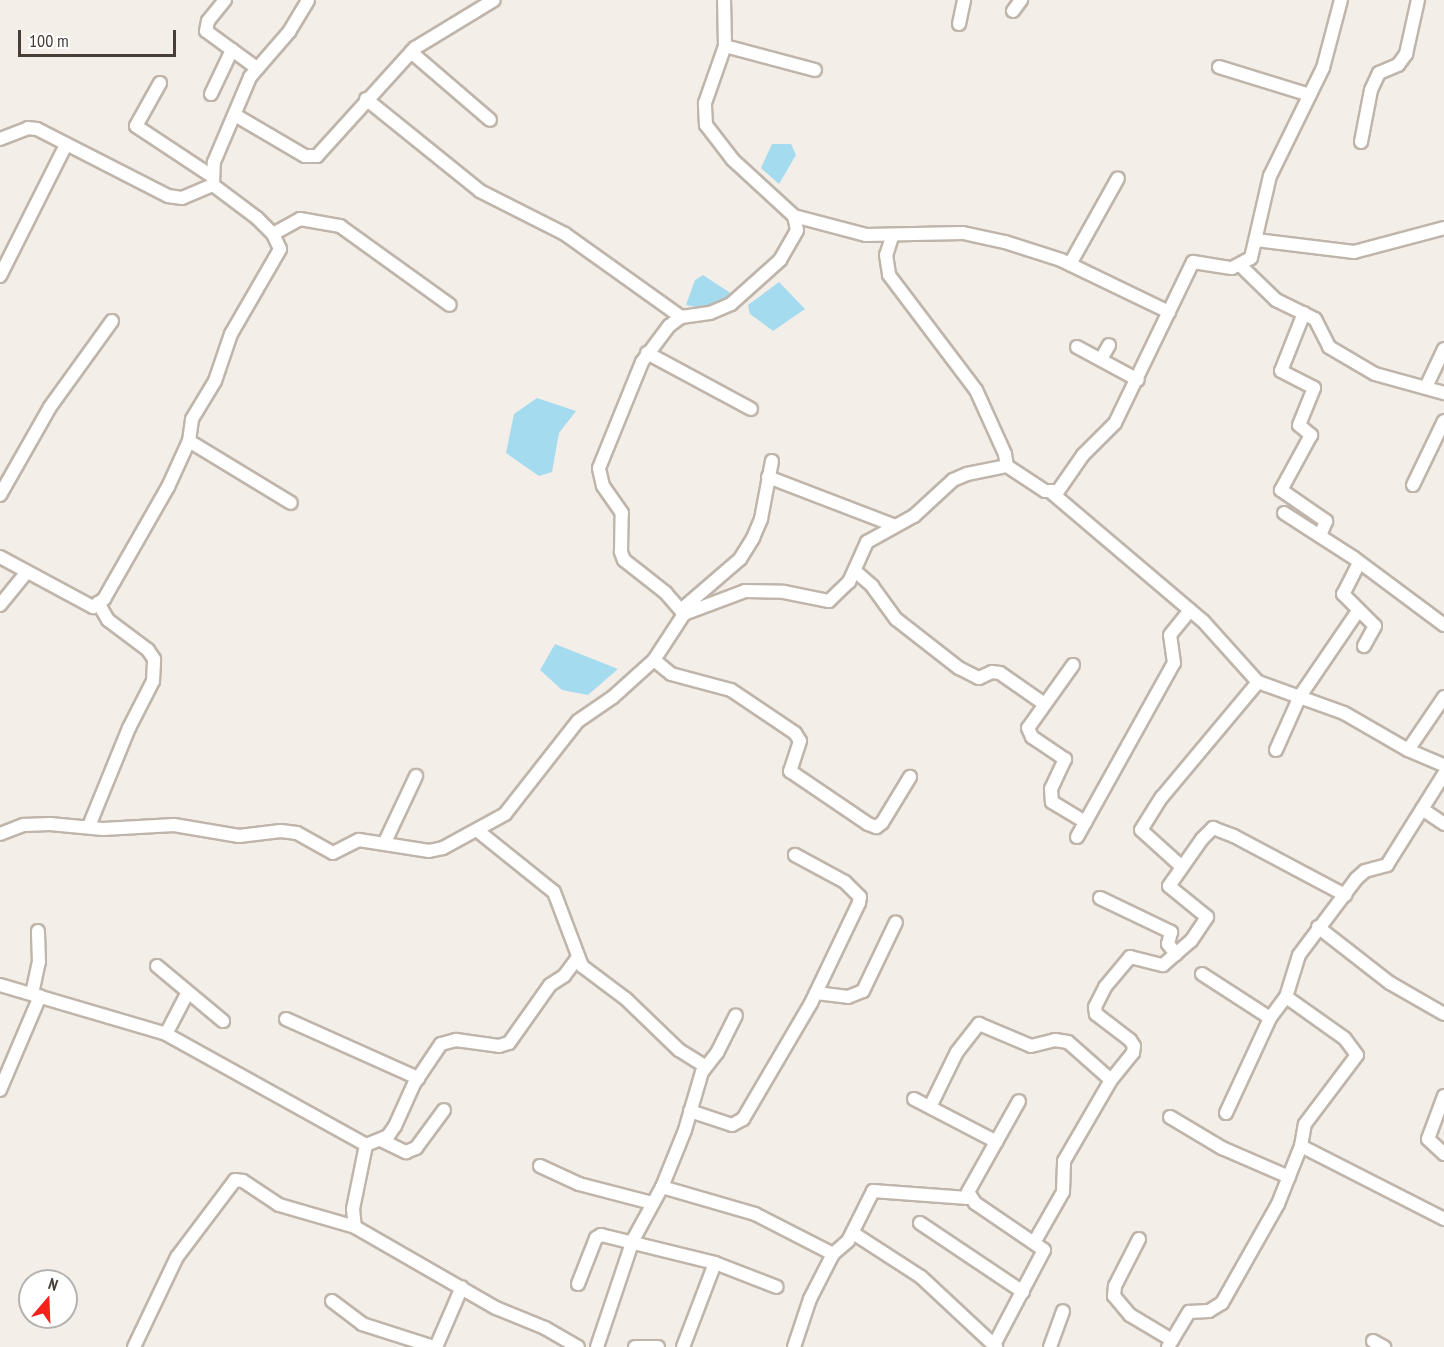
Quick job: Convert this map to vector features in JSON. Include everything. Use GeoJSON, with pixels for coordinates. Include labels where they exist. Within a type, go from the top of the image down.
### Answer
{"type":"FeatureCollection","features":[{"type":"Feature","properties":{"kind":"street"},"geometry":{"type":"LineString","coordinates":[[225,0],[208,21],[206,31],[257,68]]}},
{"type":"Feature","properties":{"kind":"street"},"geometry":{"type":"LineString","coordinates":[[213,181],[214,162],[257,68],[289,32],[308,0]]}},
{"type":"Feature","properties":{"kind":"street"},"geometry":{"type":"LineString","coordinates":[[235,115],[311,157],[324,152],[366,99],[411,52],[494,0]]}},
{"type":"Feature","properties":{"kind":"street"},"geometry":{"type":"LineString","coordinates":[[724,0],[724,46],[705,103],[706,125],[733,160],[794,216],[847,231],[892,237],[963,233],[1005,242],[1070,264],[1169,312]]}},
{"type":"Feature","properties":{"kind":"street"},"geometry":{"type":"LineString","coordinates":[[959,24],[964,0]]}},
{"type":"Feature","properties":{"kind":"street"},"geometry":{"type":"LineString","coordinates":[[1013,11],[1020,0]]}},
{"type":"Feature","properties":{"kind":"street"},"geometry":{"type":"LineString","coordinates":[[1241,266],[1251,258],[1270,176],[1323,69],[1341,0]]}},
{"type":"Feature","properties":{"kind":"street"},"geometry":{"type":"LineString","coordinates":[[1361,142],[1371,90],[1379,73],[1398,65],[1406,54],[1418,0]]}},
{"type":"Feature","properties":{"kind":"street"},"geometry":{"type":"LineString","coordinates":[[724,46],[815,70]]}},
{"type":"Feature","properties":{"kind":"street"},"geometry":{"type":"LineString","coordinates":[[211,94],[232,50]]}},
{"type":"Feature","properties":{"kind":"street"},"geometry":{"type":"LineString","coordinates":[[411,52],[490,120]]}},
{"type":"Feature","properties":{"kind":"street"},"geometry":{"type":"LineString","coordinates":[[1219,67],[1310,95]]}},
{"type":"Feature","properties":{"kind":"street"},"geometry":{"type":"LineString","coordinates":[[0,557],[93,607],[98,603],[168,487],[189,441],[192,419],[215,381],[231,334],[280,249],[273,234],[213,181],[136,126],[160,83]]}},
{"type":"Feature","properties":{"kind":"street"},"geometry":{"type":"LineString","coordinates":[[366,99],[480,191],[566,234],[681,317]]}},
{"type":"Feature","properties":{"kind":"street"},"geometry":{"type":"LineString","coordinates":[[0,139],[28,128],[168,196],[182,198],[213,181]]}},
{"type":"Feature","properties":{"kind":"street"},"geometry":{"type":"LineString","coordinates":[[0,276],[66,145]]}},
{"type":"Feature","properties":{"kind":"street"},"geometry":{"type":"LineString","coordinates":[[1070,264],[1118,178]]}},
{"type":"Feature","properties":{"kind":"street"},"geometry":{"type":"LineString","coordinates":[[683,611],[624,560],[621,507],[599,477],[611,435],[647,353],[669,326],[681,317],[719,310],[760,280],[795,237],[797,225],[794,216]]}},
{"type":"Feature","properties":{"kind":"street"},"geometry":{"type":"LineString","coordinates":[[273,234],[300,219],[340,226],[450,305]]}},
{"type":"Feature","properties":{"kind":"street"},"geometry":{"type":"LineString","coordinates":[[1256,240],[1354,252],[1444,228]]}},
{"type":"Feature","properties":{"kind":"street"},"geometry":{"type":"LineString","coordinates":[[892,237],[886,255],[889,275],[976,390],[1005,454],[1007,466]]}},
{"type":"Feature","properties":{"kind":"street"},"geometry":{"type":"LineString","coordinates":[[1052,493],[1115,423],[1138,380],[1193,262],[1241,266],[1276,300],[1315,319],[1325,342],[1342,355],[1375,374],[1444,393]]}},
{"type":"Feature","properties":{"kind":"street"},"geometry":{"type":"LineString","coordinates":[[1304,313],[1281,371],[1314,388],[1299,425],[1311,435],[1281,489],[1326,521],[1320,536]]}},
{"type":"Feature","properties":{"kind":"street"},"geometry":{"type":"LineString","coordinates":[[0,495],[50,407],[112,321]]}},
{"type":"Feature","properties":{"kind":"street"},"geometry":{"type":"LineString","coordinates":[[1101,359],[1109,345]]}},
{"type":"Feature","properties":{"kind":"street"},"geometry":{"type":"LineString","coordinates":[[1077,347],[1138,380]]}},
{"type":"Feature","properties":{"kind":"street"},"geometry":{"type":"LineString","coordinates":[[1426,387],[1444,349]]}},
{"type":"Feature","properties":{"kind":"street"},"geometry":{"type":"LineString","coordinates":[[647,353],[751,409]]}},
{"type":"Feature","properties":{"kind":"street"},"geometry":{"type":"LineString","coordinates":[[1413,485],[1444,421]]}},
{"type":"Feature","properties":{"kind":"street"},"geometry":{"type":"LineString","coordinates":[[189,441],[291,503]]}},
{"type":"Feature","properties":{"kind":"street"},"geometry":{"type":"LineString","coordinates":[[0,834],[24,825],[174,825],[239,836],[281,831],[297,833],[333,852],[359,840],[385,842],[429,851],[478,831],[505,814],[578,722],[613,697],[654,660],[683,611],[740,559],[761,519],[772,461]]}},
{"type":"Feature","properties":{"kind":"street"},"geometry":{"type":"LineString","coordinates":[[683,611],[745,591],[784,592],[829,600],[855,571],[867,542],[893,525],[914,516],[953,480],[1007,466],[1052,493],[1190,610],[1225,643],[1258,682],[1344,713],[1408,750],[1444,765]]}},
{"type":"Feature","properties":{"kind":"street"},"geometry":{"type":"LineString","coordinates":[[768,477],[893,525]]}},
{"type":"Feature","properties":{"kind":"street"},"geometry":{"type":"LineString","coordinates":[[1284,513],[1359,563],[1444,625]]}},
{"type":"Feature","properties":{"kind":"street"},"geometry":{"type":"LineString","coordinates":[[1359,563],[1342,594],[1375,626],[1364,646]]}},
{"type":"Feature","properties":{"kind":"street"},"geometry":{"type":"LineString","coordinates":[[855,571],[872,586],[896,619],[959,668],[979,678],[992,672],[1000,673],[1043,703]]}},
{"type":"Feature","properties":{"kind":"street"},"geometry":{"type":"LineString","coordinates":[[0,605],[26,573]]}},
{"type":"Feature","properties":{"kind":"street"},"geometry":{"type":"LineString","coordinates":[[90,826],[129,728],[153,681],[154,659],[148,650],[108,620],[98,603]]}},
{"type":"Feature","properties":{"kind":"street"},"geometry":{"type":"LineString","coordinates":[[1077,837],[1174,663],[1170,635],[1190,610]]}},
{"type":"Feature","properties":{"kind":"street"},"geometry":{"type":"LineString","coordinates":[[1276,750],[1300,696],[1358,611]]}},
{"type":"Feature","properties":{"kind":"street"},"geometry":{"type":"LineString","coordinates":[[654,660],[671,674],[731,690],[795,733],[800,741],[790,771],[868,824],[876,827],[882,823],[910,777]]}},
{"type":"Feature","properties":{"kind":"street"},"geometry":{"type":"LineString","coordinates":[[1073,665],[1030,722],[1028,731],[1065,759],[1050,797],[1061,809],[1085,822]]}},
{"type":"Feature","properties":{"kind":"street"},"geometry":{"type":"LineString","coordinates":[[1182,867],[1141,830],[1162,797],[1258,682]]}},
{"type":"Feature","properties":{"kind":"street"},"geometry":{"type":"LineString","coordinates":[[1408,750],[1444,697]]}},
{"type":"Feature","properties":{"kind":"street"},"geometry":{"type":"LineString","coordinates":[[1226,1113],[1269,1018],[1286,997],[1299,955],[1318,927],[1365,871],[1387,865],[1444,774]]}},
{"type":"Feature","properties":{"kind":"street"},"geometry":{"type":"LineString","coordinates":[[385,842],[416,776]]}},
{"type":"Feature","properties":{"kind":"street"},"geometry":{"type":"LineString","coordinates":[[1422,809],[1444,824]]}},
{"type":"Feature","properties":{"kind":"street"},"geometry":{"type":"LineString","coordinates":[[1035,1241],[1063,1192],[1064,1161],[1111,1080],[1134,1046],[1096,1014],[1095,1007],[1125,959],[1163,965],[1191,940],[1207,917],[1168,886],[1213,828],[1345,895]]}},
{"type":"Feature","properties":{"kind":"street"},"geometry":{"type":"LineString","coordinates":[[478,831],[554,892],[577,959],[679,1050],[705,1066]]}},
{"type":"Feature","properties":{"kind":"street"},"geometry":{"type":"LineString","coordinates":[[690,1111],[739,1124],[816,993],[860,897],[845,882],[795,855]]}},
{"type":"Feature","properties":{"kind":"street"},"geometry":{"type":"LineString","coordinates":[[1100,898],[1171,932],[1168,945],[1176,954]]}},
{"type":"Feature","properties":{"kind":"street"},"geometry":{"type":"LineString","coordinates":[[816,993],[848,998],[863,991],[896,922]]}},
{"type":"Feature","properties":{"kind":"street"},"geometry":{"type":"LineString","coordinates":[[1318,927],[1390,983],[1444,1014]]}},
{"type":"Feature","properties":{"kind":"street"},"geometry":{"type":"LineString","coordinates":[[0,1090],[36,995],[39,962],[38,931]]}},
{"type":"Feature","properties":{"kind":"street"},"geometry":{"type":"LineString","coordinates":[[366,1146],[381,1140],[395,1126],[418,1078],[437,1048],[448,1041],[500,1046],[509,1043],[550,985],[564,976],[577,959]]}},
{"type":"Feature","properties":{"kind":"street"},"geometry":{"type":"LineString","coordinates":[[157,966],[223,1021]]}},
{"type":"Feature","properties":{"kind":"street"},"geometry":{"type":"LineString","coordinates":[[1202,974],[1269,1018]]}},
{"type":"Feature","properties":{"kind":"street"},"geometry":{"type":"LineString","coordinates":[[0,985],[166,1034],[366,1146]]}},
{"type":"Feature","properties":{"kind":"street"},"geometry":{"type":"LineString","coordinates":[[166,1034],[188,992]]}},
{"type":"Feature","properties":{"kind":"street"},"geometry":{"type":"LineString","coordinates":[[1139,1239],[1115,1286],[1114,1296],[1130,1315],[1170,1345],[1189,1312],[1209,1311],[1222,1303],[1289,1178],[1302,1146],[1305,1124],[1357,1055],[1344,1038],[1286,997]]}},
{"type":"Feature","properties":{"kind":"street"},"geometry":{"type":"LineString","coordinates":[[597,1347],[633,1240],[662,1187],[705,1066],[717,1053],[736,1015]]}},
{"type":"Feature","properties":{"kind":"street"},"geometry":{"type":"LineString","coordinates":[[286,1019],[418,1078]]}},
{"type":"Feature","properties":{"kind":"street"},"geometry":{"type":"LineString","coordinates":[[930,1107],[957,1052],[979,1024],[1031,1046],[1054,1040],[1068,1042],[1111,1080]]}},
{"type":"Feature","properties":{"kind":"street"},"geometry":{"type":"LineString","coordinates":[[1444,1096],[1428,1139],[1444,1154]]}},
{"type":"Feature","properties":{"kind":"street"},"geometry":{"type":"LineString","coordinates":[[914,1099],[997,1142]]}},
{"type":"Feature","properties":{"kind":"street"},"geometry":{"type":"LineString","coordinates":[[968,1198],[970,1188],[1019,1101]]}},
{"type":"Feature","properties":{"kind":"street"},"geometry":{"type":"LineString","coordinates":[[381,1140],[406,1152],[416,1148],[444,1110]]}},
{"type":"Feature","properties":{"kind":"street"},"geometry":{"type":"LineString","coordinates":[[1170,1117],[1222,1148],[1289,1178]]}},
{"type":"Feature","properties":{"kind":"street"},"geometry":{"type":"LineString","coordinates":[[355,1227],[353,1209],[366,1146]]}},
{"type":"Feature","properties":{"kind":"street"},"geometry":{"type":"LineString","coordinates":[[1302,1146],[1444,1219]]}},
{"type":"Feature","properties":{"kind":"street"},"geometry":{"type":"LineString","coordinates":[[540,1166],[579,1184],[652,1203]]}},
{"type":"Feature","properties":{"kind":"street"},"geometry":{"type":"LineString","coordinates":[[134,1347],[177,1257],[236,1180],[243,1181],[279,1206],[355,1227],[462,1287],[578,1347]]}},
{"type":"Feature","properties":{"kind":"street"},"geometry":{"type":"LineString","coordinates":[[662,1187],[755,1214],[833,1254]]}},
{"type":"Feature","properties":{"kind":"street"},"geometry":{"type":"LineString","coordinates":[[794,1347],[810,1299],[833,1254],[854,1233],[873,1191],[879,1189],[968,1198],[1035,1241],[1044,1250],[995,1345],[921,1277],[854,1233]]}},
{"type":"Feature","properties":{"kind":"street"},"geometry":{"type":"LineString","coordinates":[[920,1223],[1023,1292]]}},
{"type":"Feature","properties":{"kind":"street"},"geometry":{"type":"LineString","coordinates":[[578,1284],[596,1238],[601,1235],[633,1240],[714,1263],[777,1287]]}},
{"type":"Feature","properties":{"kind":"street"},"geometry":{"type":"LineString","coordinates":[[683,1347],[714,1263]]}},
{"type":"Feature","properties":{"kind":"street"},"geometry":{"type":"LineString","coordinates":[[332,1301],[362,1324],[435,1347],[462,1287]]}},
{"type":"Feature","properties":{"kind":"street"},"geometry":{"type":"LineString","coordinates":[[1050,1347],[1063,1311]]}},
{"type":"Feature","properties":{"kind":"street"},"geometry":{"type":"LineString","coordinates":[[635,1347],[658,1347]]}},
{"type":"Feature","properties":{"kind":"water"},"geometry":{"type":"Polygon","coordinates":[[[772,144],[791,144],[796,155],[779,184],[761,168],[772,144]]]}},
{"type":"Feature","properties":{"kind":"water"},"geometry":{"type":"Polygon","coordinates":[[[703,275],[735,296],[706,309],[686,305],[695,280],[703,275]]]}},
{"type":"Feature","properties":{"kind":"water"},"geometry":{"type":"Polygon","coordinates":[[[779,282],[805,309],[773,331],[750,314],[748,305],[779,282]]]}},
{"type":"Feature","properties":{"kind":"water"},"geometry":{"type":"Polygon","coordinates":[[[537,398],[576,411],[559,433],[552,472],[539,476],[506,453],[514,414],[537,398]]]}},
{"type":"Feature","properties":{"kind":"water"},"geometry":{"type":"Polygon","coordinates":[[[555,644],[618,669],[588,695],[562,690],[540,670],[555,644]]]}}]}
